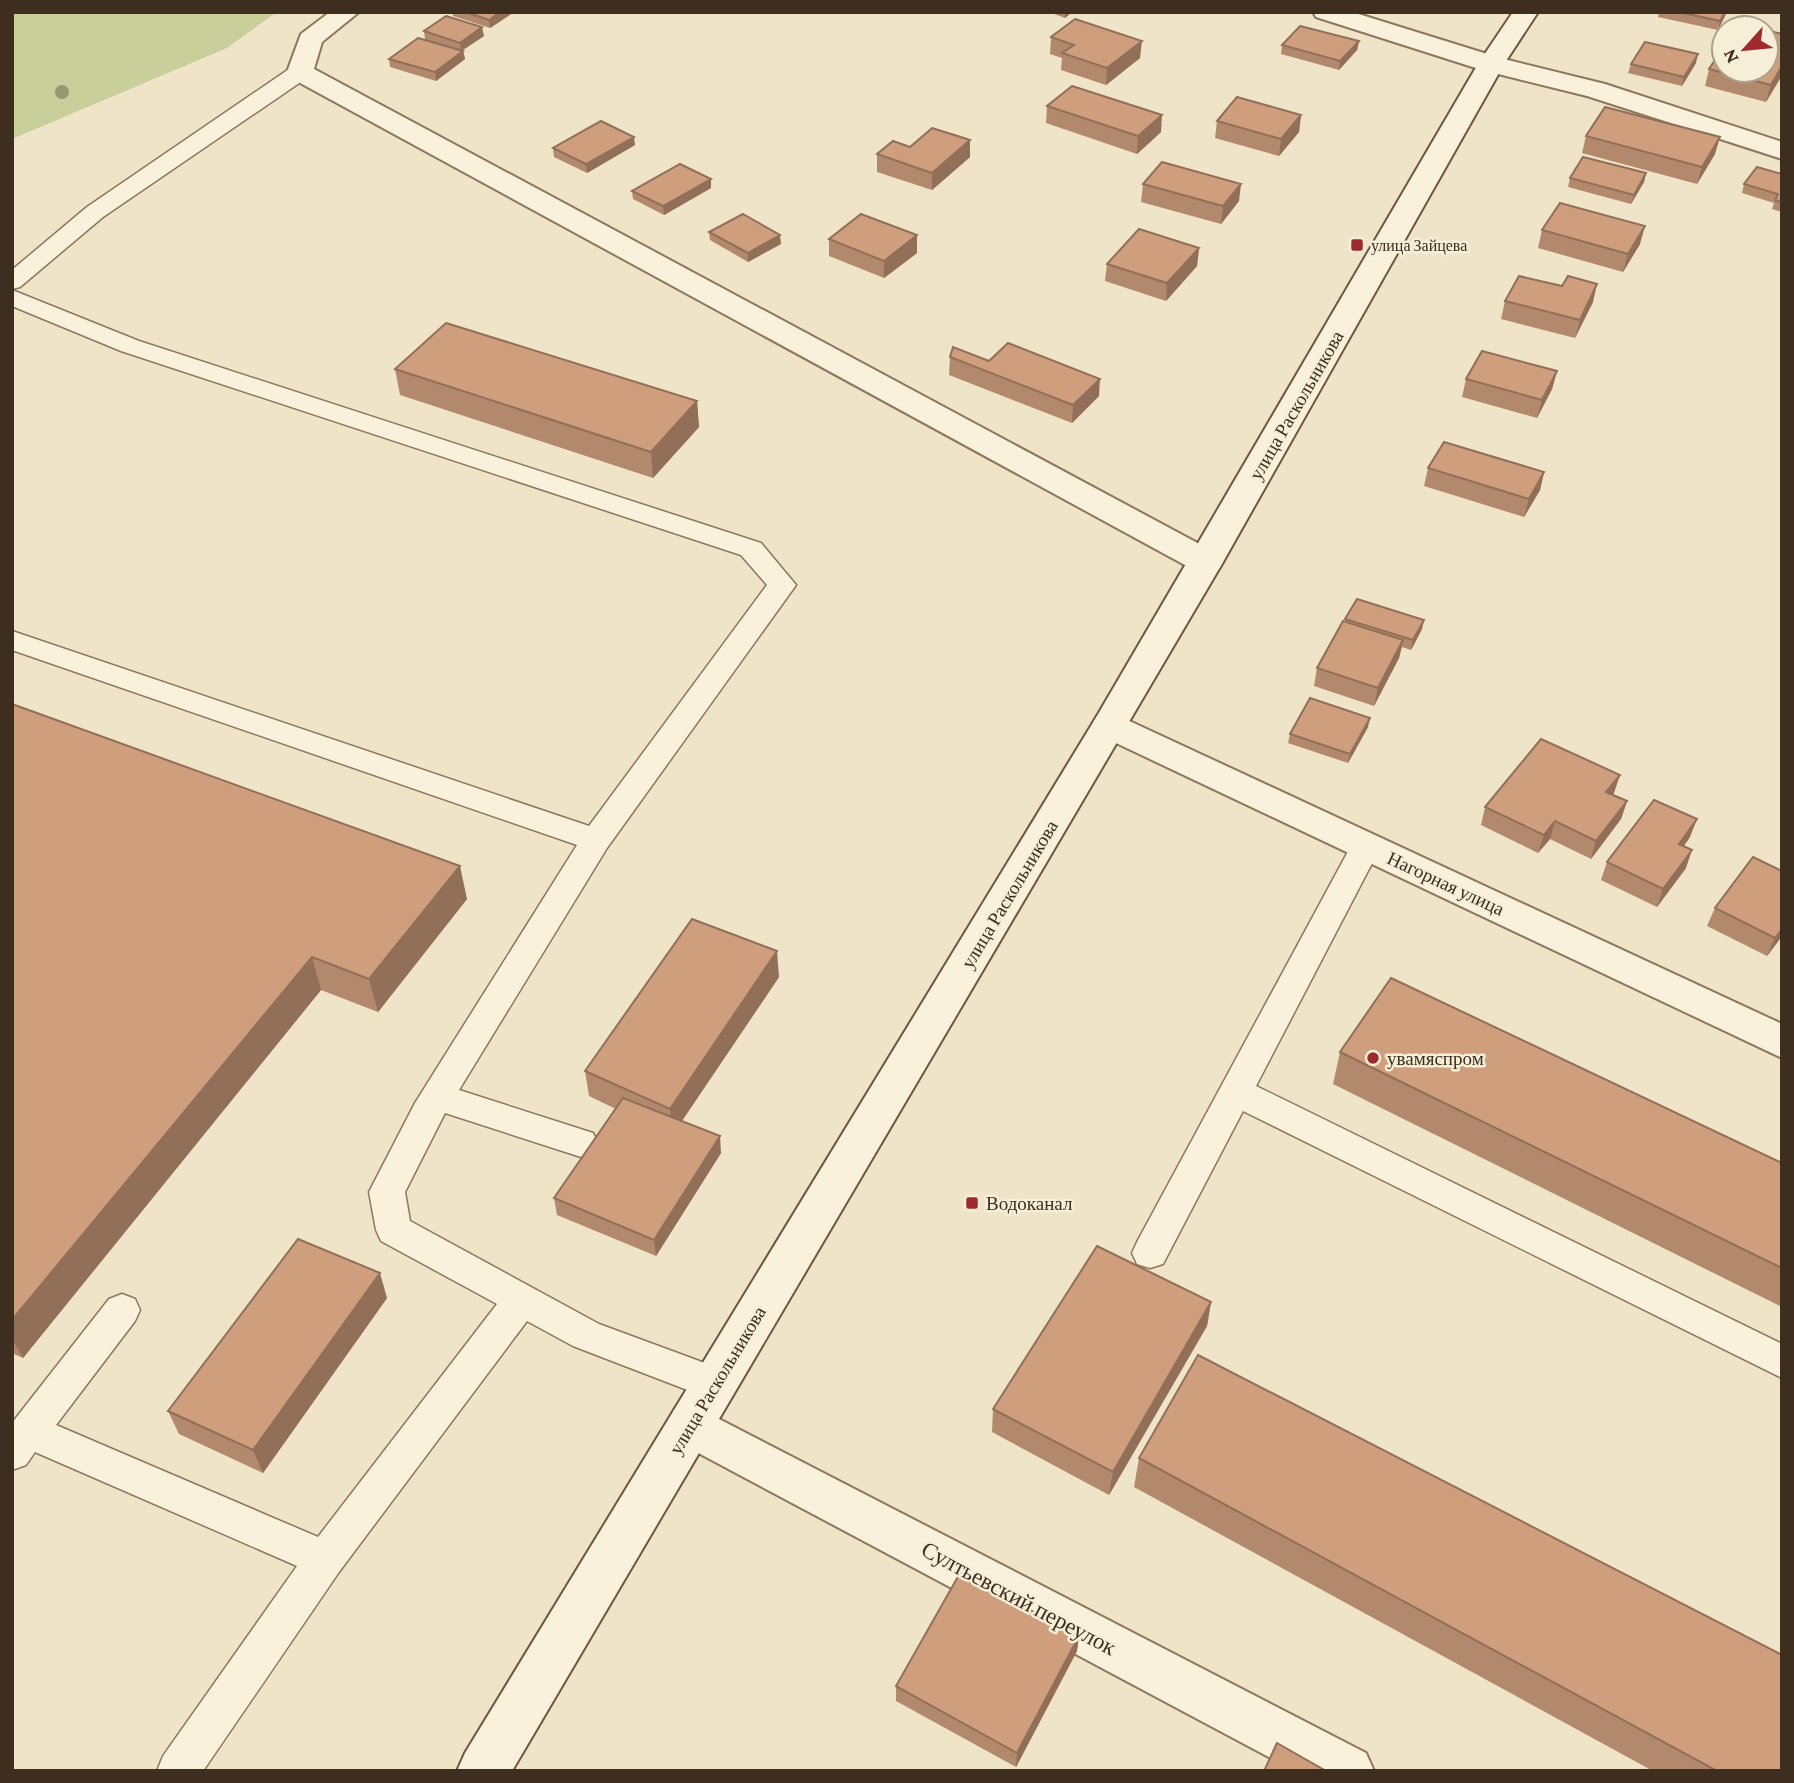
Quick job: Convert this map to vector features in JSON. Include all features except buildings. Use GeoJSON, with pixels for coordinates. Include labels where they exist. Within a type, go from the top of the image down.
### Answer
{"type":"FeatureCollection","features":[{"type":"Feature","properties":{"kind":"street"},"geometry":{"type":"LineString","coordinates":[[347,12],[310,39],[300,72],[1206,562]]}},
{"type":"Feature","properties":{"kind":"street"},"geometry":{"type":"LineString","coordinates":[[1325,12],[1491,64],[1596,90],[1782,151]]}},
{"type":"Feature","properties":{"kind":"street","name":"улица Раскольникова"},"geometry":{"type":"LineString","coordinates":[[483,1771],[1110,725],[1491,64],[1526,12]]}},
{"type":"Feature","properties":{"kind":"street","name":"Нагорная улица"},"geometry":{"type":"LineString","coordinates":[[1110,725],[1782,1042]]}},
{"type":"Feature","properties":{"kind":"street","name":"Султьевский переулок"},"geometry":{"type":"LineString","coordinates":[[690,1425],[1348,1771]]}},
{"type":"Feature","properties":{"kind":"lane"},"geometry":{"type":"LineString","coordinates":[[12,282],[95,212],[300,72]]}},
{"type":"Feature","properties":{"kind":"lane"},"geometry":{"type":"LineString","coordinates":[[12,296],[130,346],[751,549],[782,585],[596,840],[436,1097],[387,1192],[394,1230],[586,1335],[716,1384]]}},
{"type":"Feature","properties":{"kind":"lane"},"geometry":{"type":"LineString","coordinates":[[12,640],[596,840]]}},
{"type":"Feature","properties":{"kind":"lane"},"geometry":{"type":"LineString","coordinates":[[1150,1253],[1366,846]]}},
{"type":"Feature","properties":{"kind":"lane"},"geometry":{"type":"LineString","coordinates":[[1236,1092],[1782,1362]]}},
{"type":"Feature","properties":{"kind":"lane"},"geometry":{"type":"LineString","coordinates":[[436,1097],[581,1143]]}},
{"type":"Feature","properties":{"kind":"lane"},"geometry":{"type":"LineString","coordinates":[[178,1771],[325,1559],[522,1300]]}},
{"type":"Feature","properties":{"kind":"lane"},"geometry":{"type":"LineString","coordinates":[[122,1310],[21,1443],[325,1559]]}},
{"type":"Feature","properties":{"kind":"green space"},"geometry":{"type":"Polygon","coordinates":[[[12,12],[277,12],[227,48],[12,139],[12,12]]]}},
{"type":"Feature","properties":{"kind":"place","name":"улица Зайцева"},"geometry":{"type":"Point","coordinates":[1357,245]}},
{"type":"Feature","properties":{"kind":"place","name":"увамяспром"},"geometry":{"type":"Point","coordinates":[1373,1058]}},
{"type":"Feature","properties":{"kind":"place","name":"Водоканал"},"geometry":{"type":"Point","coordinates":[972,1203]}}]}
